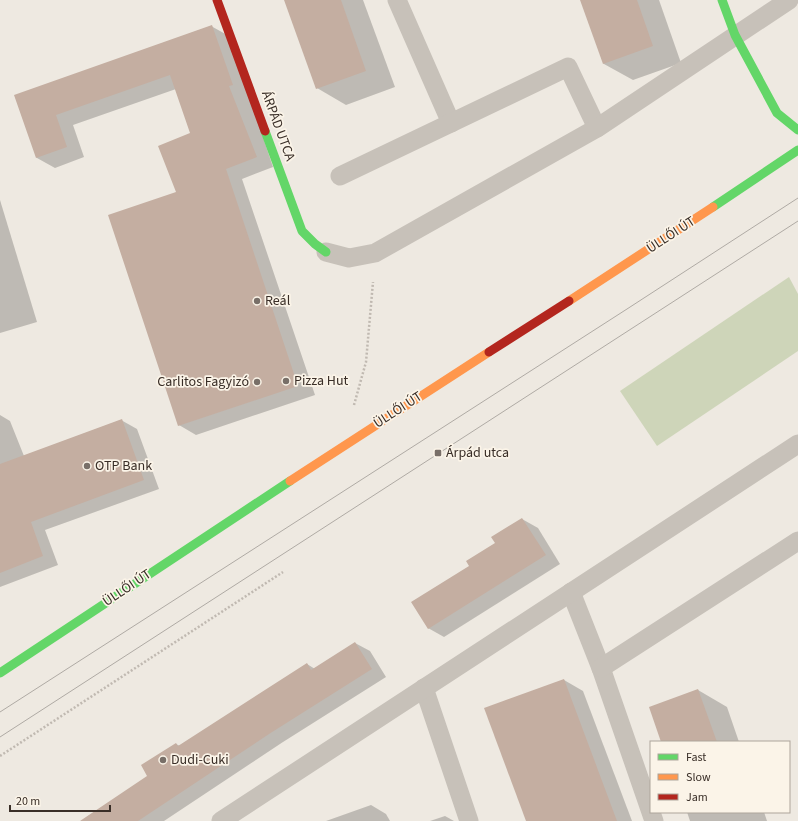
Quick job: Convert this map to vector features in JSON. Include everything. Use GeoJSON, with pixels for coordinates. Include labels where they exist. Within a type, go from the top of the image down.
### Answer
{"type":"FeatureCollection","features":[{"type":"Feature","properties":{"kind":"main road","name":"ÁRPÁD UTCA"},"geometry":{"type":"LineString","coordinates":[[217,0],[302,231],[315,244],[326,252]]}},
{"type":"Feature","properties":{"kind":"main road"},"geometry":{"type":"LineString","coordinates":[[722,0],[735,35],[777,113],[798,130]]}},
{"type":"Feature","properties":{"kind":"main road","name":"ÜLLŐI ÚT"},"geometry":{"type":"LineString","coordinates":[[0,673],[244,510],[670,236],[798,150]]}},
{"type":"Feature","properties":{"kind":"lane"},"geometry":{"type":"LineString","coordinates":[[397,0],[451,123]]}},
{"type":"Feature","properties":{"kind":"lane"},"geometry":{"type":"LineString","coordinates":[[326,252],[349,258],[375,253],[597,128],[789,0]]}},
{"type":"Feature","properties":{"kind":"lane"},"geometry":{"type":"LineString","coordinates":[[340,176],[568,67],[597,128]]}},
{"type":"Feature","properties":{"kind":"lane"},"geometry":{"type":"LineString","coordinates":[[221,821],[798,444]]}},
{"type":"Feature","properties":{"kind":"lane"},"geometry":{"type":"LineString","coordinates":[[601,668],[798,541]]}},
{"type":"Feature","properties":{"kind":"lane"},"geometry":{"type":"LineString","coordinates":[[571,592],[601,668],[650,809]]}},
{"type":"Feature","properties":{"kind":"lane"},"geometry":{"type":"LineString","coordinates":[[424,688],[469,821]]}},
{"type":"Feature","properties":{"kind":"path"},"geometry":{"type":"LineString","coordinates":[[354,405],[366,362],[375,253]]}},
{"type":"Feature","properties":{"kind":"path"},"geometry":{"type":"LineString","coordinates":[[0,756],[283,572]]}},
{"type":"Feature","properties":{"kind":"green space"},"geometry":{"type":"Polygon","coordinates":[[[789,277],[798,294],[798,351],[657,446],[620,391],[789,277]]]}},
{"type":"Feature","properties":{"kind":"building"},"geometry":{"type":"Polygon","coordinates":[[[284,0],[341,0],[366,71],[316,89],[284,0]]]}},
{"type":"Feature","properties":{"kind":"building"},"geometry":{"type":"Polygon","coordinates":[[[580,0],[637,0],[653,46],[603,64],[580,0]]]}},
{"type":"Feature","properties":{"kind":"building"},"geometry":{"type":"Polygon","coordinates":[[[212,25],[233,85],[229,86],[257,157],[226,169],[298,386],[178,426],[108,215],[176,192],[158,146],[190,133],[170,75],[56,115],[67,147],[36,158],[14,95],[212,25]]]}},
{"type":"Feature","properties":{"kind":"building"},"geometry":{"type":"Polygon","coordinates":[[[122,419],[144,480],[31,522],[43,556],[0,573],[0,464],[122,419]]]}},
{"type":"Feature","properties":{"kind":"building"},"geometry":{"type":"Polygon","coordinates":[[[522,518],[546,555],[428,629],[411,602],[469,566],[466,561],[495,543],[491,537],[522,518]]]}},
{"type":"Feature","properties":{"kind":"building"},"geometry":{"type":"Polygon","coordinates":[[[355,642],[372,669],[269,734],[138,821],[80,821],[147,776],[141,765],[176,743],[178,746],[307,663],[311,670],[355,642]]]}},
{"type":"Feature","properties":{"kind":"building"},"geometry":{"type":"Polygon","coordinates":[[[564,679],[617,821],[526,821],[484,708],[564,679]]]}},
{"type":"Feature","properties":{"kind":"building"},"geometry":{"type":"Polygon","coordinates":[[[698,689],[717,741],[661,741],[649,707],[698,689]]]}},
{"type":"Feature","properties":{"kind":"tram line"},"geometry":{"type":"LineString","coordinates":[[0,712],[798,198]]}},
{"type":"Feature","properties":{"kind":"tram line"},"geometry":{"type":"LineString","coordinates":[[0,737],[798,221]]}},
{"type":"Feature","properties":{"kind":"traffic: fast"},"geometry":{"type":"LineString","coordinates":[[722,0],[735,35],[777,113],[798,130]]}},
{"type":"Feature","properties":{"kind":"traffic: fast"},"geometry":{"type":"LineString","coordinates":[[265,131],[302,231],[315,244],[326,252]]}},
{"type":"Feature","properties":{"kind":"traffic: fast"},"geometry":{"type":"LineString","coordinates":[[713,207],[798,150]]}},
{"type":"Feature","properties":{"kind":"traffic: fast"},"geometry":{"type":"LineString","coordinates":[[0,673],[290,481]]}},
{"type":"Feature","properties":{"kind":"traffic: slow"},"geometry":{"type":"LineString","coordinates":[[569,301],[713,207]]}},
{"type":"Feature","properties":{"kind":"traffic: slow"},"geometry":{"type":"LineString","coordinates":[[290,481],[489,352]]}},
{"type":"Feature","properties":{"kind":"traffic: jam"},"geometry":{"type":"LineString","coordinates":[[217,0],[265,131]]}},
{"type":"Feature","properties":{"kind":"traffic: jam"},"geometry":{"type":"LineString","coordinates":[[489,352],[569,301]]}},
{"type":"Feature","properties":{"kind":"place","name":"Reál"},"geometry":{"type":"Point","coordinates":[257,301]}},
{"type":"Feature","properties":{"kind":"place","name":"Pizza Hut"},"geometry":{"type":"Point","coordinates":[286,381]}},
{"type":"Feature","properties":{"kind":"place","name":"Carlitos Fagyizó"},"geometry":{"type":"Point","coordinates":[257,382]}},
{"type":"Feature","properties":{"kind":"place","name":"Árpád utca"},"geometry":{"type":"Point","coordinates":[438,453]}},
{"type":"Feature","properties":{"kind":"place","name":"OTP Bank"},"geometry":{"type":"Point","coordinates":[87,466]}},
{"type":"Feature","properties":{"kind":"place","name":"Dudi-Cuki"},"geometry":{"type":"Point","coordinates":[163,760]}}]}
